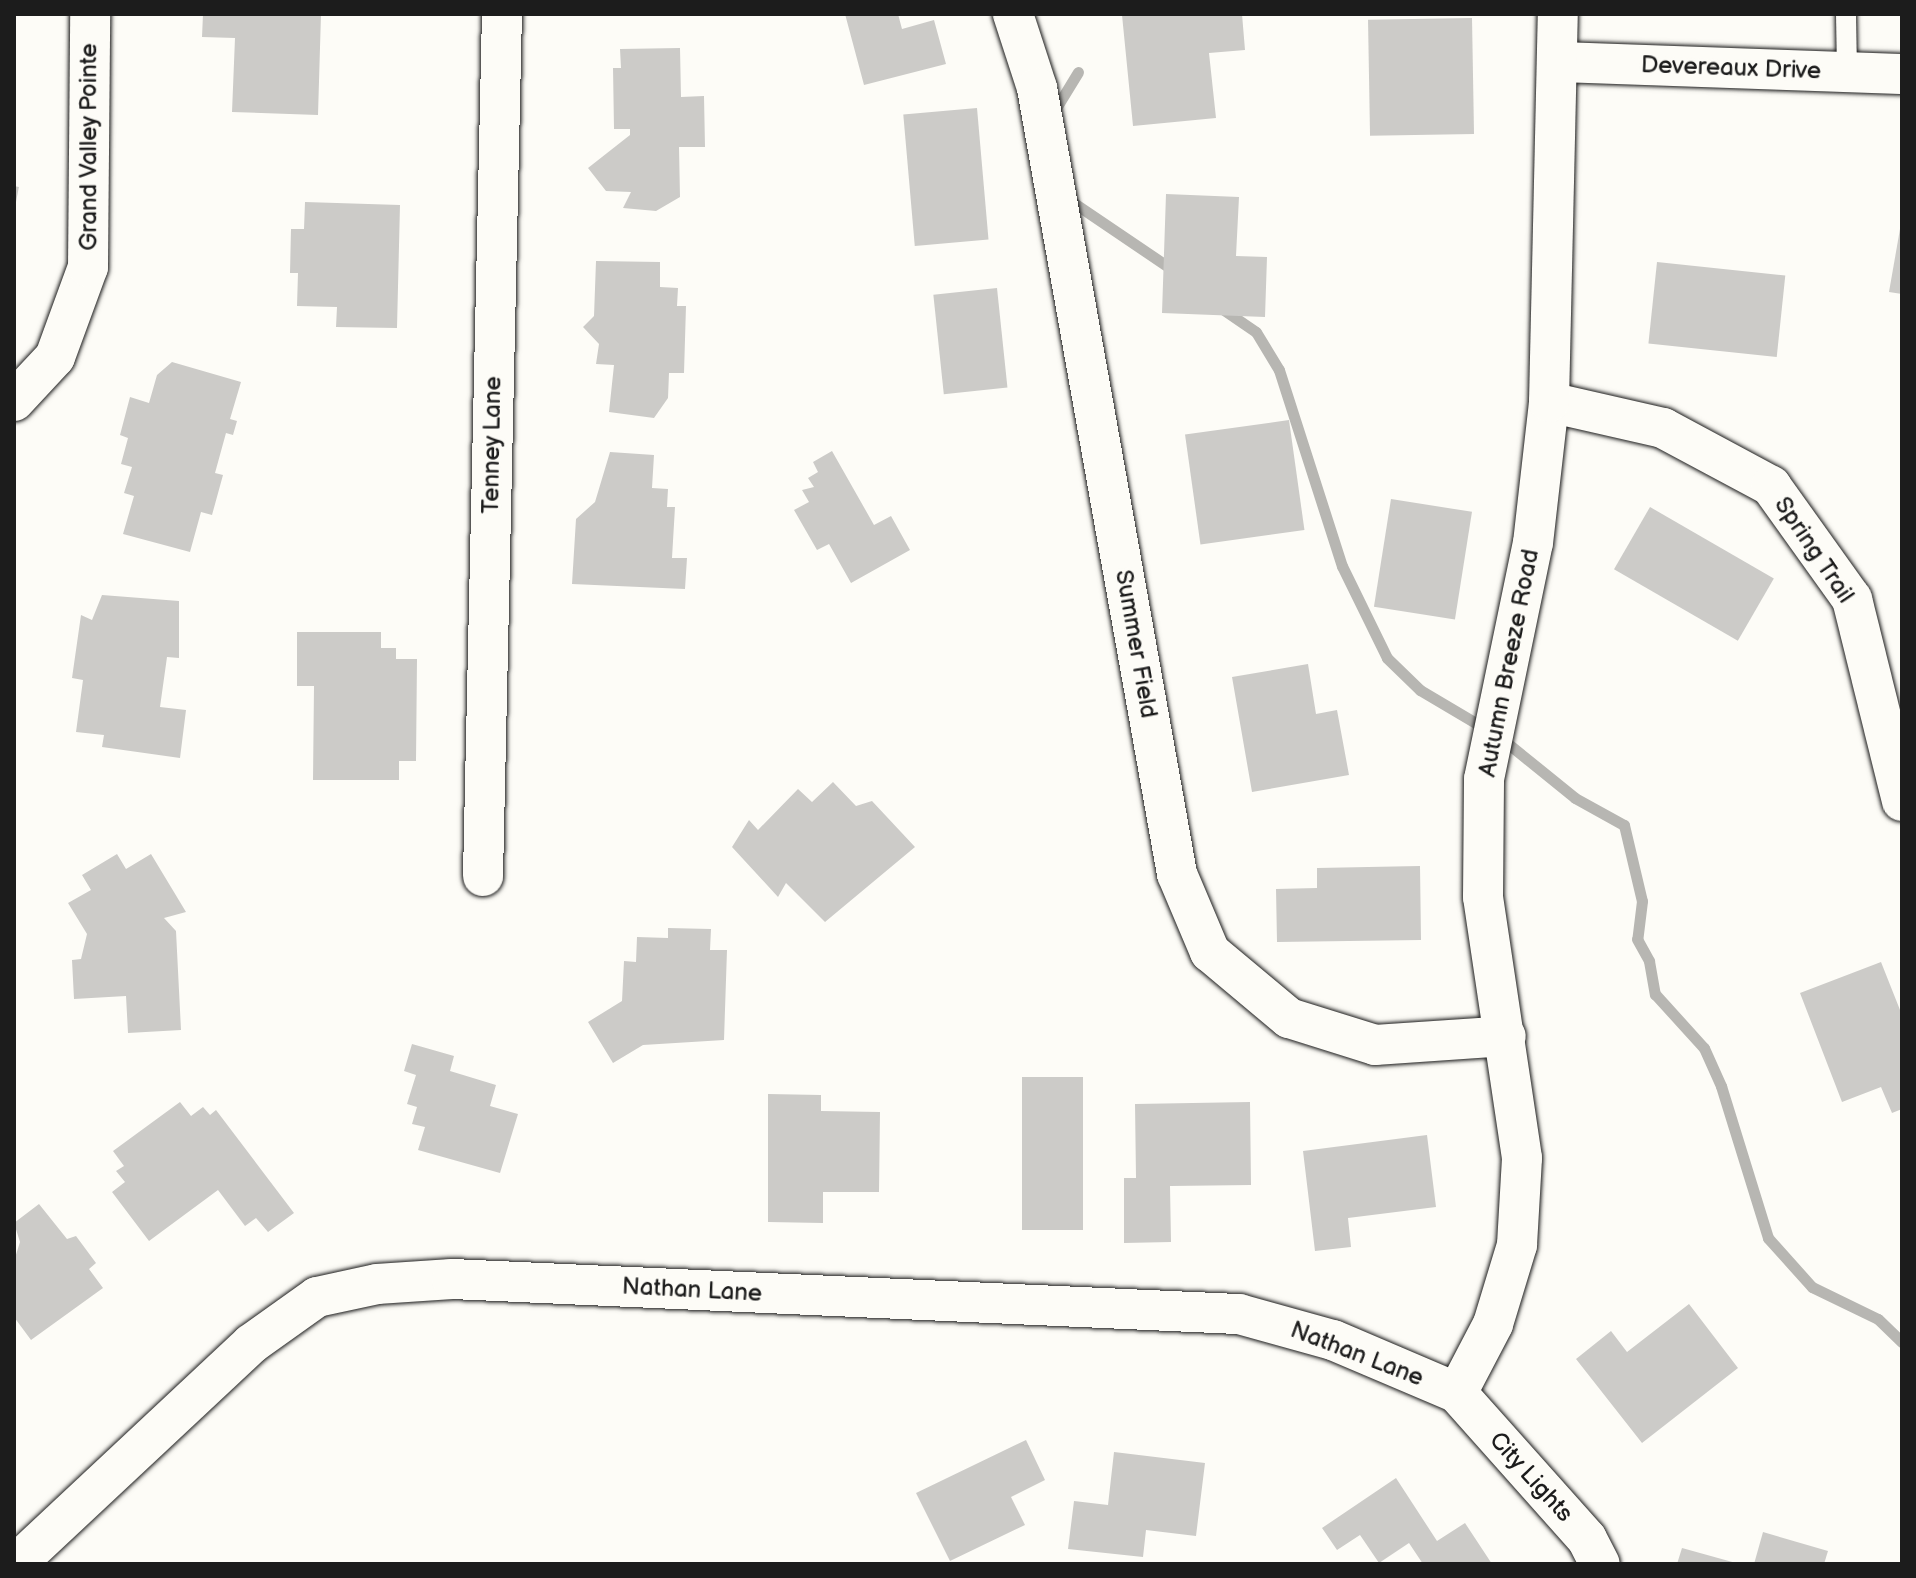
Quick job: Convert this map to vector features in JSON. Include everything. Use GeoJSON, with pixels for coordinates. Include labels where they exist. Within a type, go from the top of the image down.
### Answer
{"type":"FeatureCollection","features":[{"type":"Feature","properties":{"kind":"street","name":"Grand Valley Pointe"},"geometry":{"type":"LineString","coordinates":[[14,401],[55,357],[88,267],[90,14]]}},
{"type":"Feature","properties":{"kind":"street","name":"Tenney Lane"},"geometry":{"type":"LineString","coordinates":[[483,876],[502,14]]}},
{"type":"Feature","properties":{"kind":"street","name":"Summer Field"},"geometry":{"type":"LineString","coordinates":[[1013,14],[1037,88],[1177,874],[1210,952],[1289,1018],[1375,1045],[1506,1036]]}},
{"type":"Feature","properties":{"kind":"street","name":"Autumn Breeze Road"},"geometry":{"type":"LineString","coordinates":[[1457,1393],[1493,1324],[1517,1245],[1522,1158],[1483,897],[1484,779],[1533,543],[1549,402],[1558,14]]}},
{"type":"Feature","properties":{"kind":"street","name":"Devereaux Drive"},"geometry":{"type":"LineString","coordinates":[[1559,62],[1902,74]]}},
{"type":"Feature","properties":{"kind":"street","name":"Spring Trail"},"geometry":{"type":"LineString","coordinates":[[1549,402],[1663,428],[1771,486],[1852,599],[1902,801]]}},
{"type":"Feature","properties":{"kind":"street","name":"Nathan Lane"},"geometry":{"type":"LineString","coordinates":[[16,1564],[251,1344],[317,1297],[377,1284],[452,1279],[1239,1314],[1333,1340],[1457,1393]]}},
{"type":"Feature","properties":{"kind":"street","name":"City Lights"},"geometry":{"type":"LineString","coordinates":[[1457,1393],[1587,1539],[1600,1564]]}},
{"type":"Feature","properties":{"kind":"lane"},"geometry":{"type":"LineString","coordinates":[[1846,14],[1847,72]]}},
{"type":"Feature","properties":{"kind":"building"},"geometry":{"type":"Polygon","coordinates":[[[203,14],[321,14],[318,115],[232,112],[235,38],[202,37],[203,14]]]}},
{"type":"Feature","properties":{"kind":"building"},"geometry":{"type":"Polygon","coordinates":[[[845,14],[898,14],[902,29],[934,20],[946,64],[864,85],[845,14]]]}},
{"type":"Feature","properties":{"kind":"building"},"geometry":{"type":"Polygon","coordinates":[[[1242,14],[1245,50],[1209,53],[1216,118],[1133,126],[1122,15],[1242,14]]]}},
{"type":"Feature","properties":{"kind":"building"},"geometry":{"type":"Polygon","coordinates":[[[1472,18],[1474,134],[1370,136],[1368,20],[1472,18]]]}},
{"type":"Feature","properties":{"kind":"building"},"geometry":{"type":"Polygon","coordinates":[[[680,48],[681,97],[704,96],[705,147],[679,147],[680,197],[656,211],[623,208],[631,192],[606,191],[588,168],[630,135],[630,129],[614,129],[613,68],[621,68],[620,49],[680,48]]]}},
{"type":"Feature","properties":{"kind":"building"},"geometry":{"type":"Polygon","coordinates":[[[977,108],[989,239],[915,246],[903,114],[977,108]]]}},
{"type":"Feature","properties":{"kind":"building"},"geometry":{"type":"Polygon","coordinates":[[[14,186],[19,187],[14,212],[14,186]]]}},
{"type":"Feature","properties":{"kind":"building"},"geometry":{"type":"Polygon","coordinates":[[[1166,194],[1239,197],[1236,256],[1267,257],[1265,317],[1162,313],[1166,194]]]}},
{"type":"Feature","properties":{"kind":"building"},"geometry":{"type":"Polygon","coordinates":[[[305,202],[400,205],[397,328],[336,327],[337,307],[297,306],[298,273],[290,273],[291,229],[304,229],[305,202]]]}},
{"type":"Feature","properties":{"kind":"building"},"geometry":{"type":"Polygon","coordinates":[[[1902,229],[1902,294],[1889,292],[1902,229]]]}},
{"type":"Feature","properties":{"kind":"building"},"geometry":{"type":"Polygon","coordinates":[[[596,261],[660,262],[660,287],[678,288],[677,306],[686,306],[684,373],[669,373],[668,398],[654,418],[609,412],[614,365],[596,364],[599,344],[583,327],[594,316],[596,261]]]}},
{"type":"Feature","properties":{"kind":"building"},"geometry":{"type":"Polygon","coordinates":[[[1657,262],[1785,275],[1777,357],[1648,344],[1657,262]]]}},
{"type":"Feature","properties":{"kind":"building"},"geometry":{"type":"Polygon","coordinates":[[[997,288],[1007,387],[944,394],[933,295],[997,288]]]}},
{"type":"Feature","properties":{"kind":"building"},"geometry":{"type":"Polygon","coordinates":[[[172,362],[241,382],[230,419],[237,421],[233,435],[226,433],[215,473],[223,475],[212,515],[201,512],[190,552],[123,534],[134,496],[124,493],[132,467],[121,464],[128,438],[120,435],[130,397],[149,403],[157,375],[172,362]]]}},
{"type":"Feature","properties":{"kind":"building"},"geometry":{"type":"Polygon","coordinates":[[[1289,420],[1304,530],[1200,545],[1185,435],[1289,420]]]}},
{"type":"Feature","properties":{"kind":"building"},"geometry":{"type":"Polygon","coordinates":[[[832,451],[874,525],[891,516],[910,550],[851,583],[829,544],[817,550],[794,510],[809,502],[802,490],[814,487],[808,478],[818,472],[813,462],[832,451]]]}},
{"type":"Feature","properties":{"kind":"building"},"geometry":{"type":"Polygon","coordinates":[[[610,452],[654,455],[652,488],[668,489],[667,507],[675,507],[672,558],[687,558],[685,589],[572,584],[576,519],[595,502],[610,452]]]}},
{"type":"Feature","properties":{"kind":"building"},"geometry":{"type":"Polygon","coordinates":[[[1391,499],[1472,512],[1455,619],[1374,607],[1391,499]]]}},
{"type":"Feature","properties":{"kind":"building"},"geometry":{"type":"Polygon","coordinates":[[[1650,507],[1774,578],[1738,641],[1614,569],[1650,507]]]}},
{"type":"Feature","properties":{"kind":"building"},"geometry":{"type":"Polygon","coordinates":[[[102,595],[179,601],[179,658],[167,657],[160,707],[186,710],[180,758],[102,747],[104,735],[76,732],[83,680],[72,678],[81,615],[92,620],[102,595]]]}},
{"type":"Feature","properties":{"kind":"building"},"geometry":{"type":"Polygon","coordinates":[[[297,632],[381,632],[381,648],[396,648],[396,659],[417,659],[416,761],[399,761],[399,780],[313,780],[314,686],[297,686],[297,632]]]}},
{"type":"Feature","properties":{"kind":"building"},"geometry":{"type":"Polygon","coordinates":[[[1308,664],[1316,714],[1337,710],[1349,775],[1252,792],[1232,677],[1308,664]]]}},
{"type":"Feature","properties":{"kind":"building"},"geometry":{"type":"Polygon","coordinates":[[[833,782],[856,806],[872,801],[915,847],[825,922],[786,883],[778,897],[732,847],[749,820],[758,830],[798,789],[812,802],[833,782]]]}},
{"type":"Feature","properties":{"kind":"building"},"geometry":{"type":"Polygon","coordinates":[[[117,854],[126,869],[151,854],[186,912],[164,918],[176,931],[181,1030],[128,1033],[126,996],[74,999],[72,960],[81,959],[87,934],[68,903],[91,890],[82,875],[117,854]]]}},
{"type":"Feature","properties":{"kind":"building"},"geometry":{"type":"Polygon","coordinates":[[[1420,866],[1421,940],[1277,942],[1276,889],[1317,888],[1317,868],[1420,866]]]}},
{"type":"Feature","properties":{"kind":"building"},"geometry":{"type":"Polygon","coordinates":[[[668,928],[711,929],[710,950],[727,950],[724,1040],[643,1045],[613,1063],[588,1022],[622,1001],[624,961],[636,962],[637,937],[668,938],[668,928]]]}},
{"type":"Feature","properties":{"kind":"building"},"geometry":{"type":"Polygon","coordinates":[[[1881,962],[1902,1015],[1902,1109],[1892,1113],[1881,1087],[1842,1102],[1800,993],[1881,962]]]}},
{"type":"Feature","properties":{"kind":"building"},"geometry":{"type":"Polygon","coordinates":[[[412,1044],[454,1056],[450,1071],[496,1085],[490,1106],[518,1114],[500,1173],[418,1150],[425,1127],[412,1124],[417,1107],[407,1104],[416,1075],[404,1071],[412,1044]]]}},
{"type":"Feature","properties":{"kind":"building"},"geometry":{"type":"Polygon","coordinates":[[[1022,1077],[1083,1077],[1083,1230],[1022,1230],[1022,1077]]]}},
{"type":"Feature","properties":{"kind":"building"},"geometry":{"type":"Polygon","coordinates":[[[768,1094],[821,1095],[821,1111],[880,1112],[879,1192],[823,1192],[823,1223],[768,1222],[768,1094]]]}},
{"type":"Feature","properties":{"kind":"building"},"geometry":{"type":"Polygon","coordinates":[[[180,1102],[191,1116],[203,1107],[210,1115],[216,1110],[294,1213],[268,1232],[256,1218],[245,1226],[218,1190],[149,1241],[112,1192],[125,1182],[116,1171],[124,1166],[113,1151],[180,1102]]]}},
{"type":"Feature","properties":{"kind":"building"},"geometry":{"type":"Polygon","coordinates":[[[1250,1102],[1251,1185],[1170,1186],[1171,1242],[1124,1243],[1124,1178],[1136,1178],[1135,1104],[1250,1102]]]}},
{"type":"Feature","properties":{"kind":"building"},"geometry":{"type":"Polygon","coordinates":[[[1427,1135],[1436,1207],[1348,1218],[1351,1247],[1315,1251],[1303,1151],[1427,1135]]]}},
{"type":"Feature","properties":{"kind":"building"},"geometry":{"type":"Polygon","coordinates":[[[39,1204],[67,1239],[76,1236],[96,1263],[89,1269],[103,1288],[31,1340],[14,1317],[14,1261],[20,1242],[14,1223],[39,1204]]]}},
{"type":"Feature","properties":{"kind":"building"},"geometry":{"type":"Polygon","coordinates":[[[1689,1304],[1738,1368],[1642,1443],[1576,1359],[1611,1331],[1627,1352],[1689,1304]]]}},
{"type":"Feature","properties":{"kind":"building"},"geometry":{"type":"Polygon","coordinates":[[[1026,1440],[1045,1480],[1011,1497],[1025,1525],[950,1561],[916,1493],[1026,1440]]]}},
{"type":"Feature","properties":{"kind":"building"},"geometry":{"type":"Polygon","coordinates":[[[1114,1452],[1205,1463],[1196,1536],[1146,1530],[1143,1557],[1068,1549],[1074,1501],[1108,1505],[1114,1452]]]}},
{"type":"Feature","properties":{"kind":"building"},"geometry":{"type":"Polygon","coordinates":[[[1396,1478],[1437,1541],[1465,1523],[1492,1564],[1423,1564],[1409,1543],[1379,1563],[1360,1535],[1337,1550],[1322,1528],[1396,1478]]]}},
{"type":"Feature","properties":{"kind":"building"},"geometry":{"type":"Polygon","coordinates":[[[1763,1532],[1828,1551],[1824,1564],[1754,1564],[1763,1532]]]}},
{"type":"Feature","properties":{"kind":"building"},"geometry":{"type":"Polygon","coordinates":[[[1682,1548],[1736,1563],[1736,1564],[1677,1564],[1682,1548]]]}},
{"type":"Feature","properties":{"kind":"waterway"},"geometry":{"type":"LineString","coordinates":[[1053,113],[1078,72]]}},
{"type":"Feature","properties":{"kind":"waterway"},"geometry":{"type":"LineString","coordinates":[[1068,199],[1173,270]]}},
{"type":"Feature","properties":{"kind":"waterway"},"geometry":{"type":"LineString","coordinates":[[1221,308],[1256,332],[1279,370],[1342,566],[1387,658],[1420,690],[1486,729]]}},
{"type":"Feature","properties":{"kind":"waterway"},"geometry":{"type":"LineString","coordinates":[[1501,738],[1575,798],[1624,825],[1642,901],[1637,939],[1649,961],[1655,994],[1704,1048],[1721,1086],[1768,1238],[1812,1287],[1878,1319],[1902,1342]]}}]}
